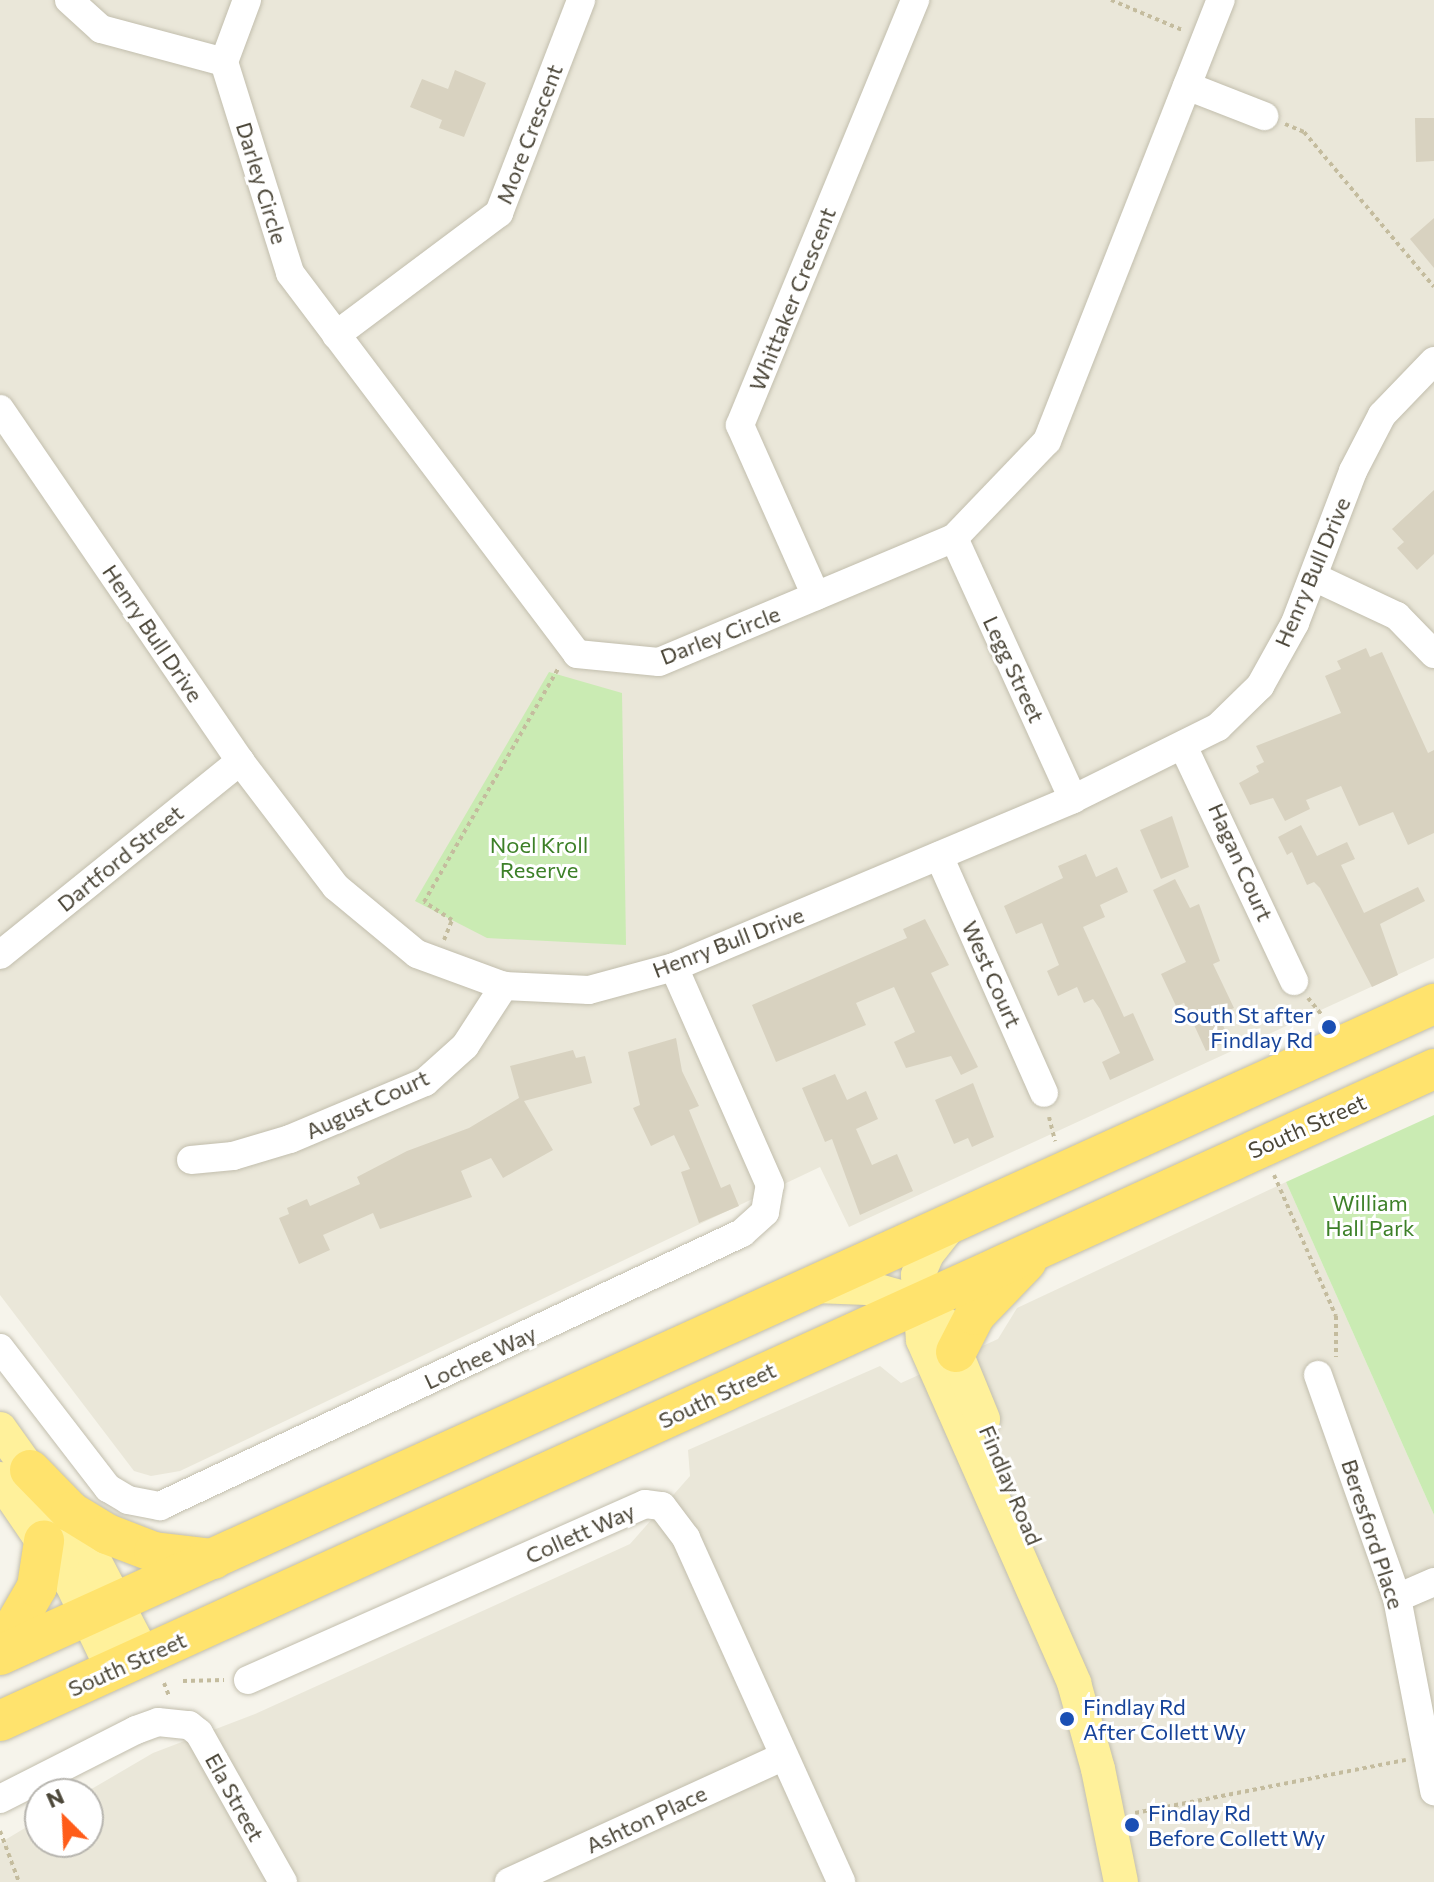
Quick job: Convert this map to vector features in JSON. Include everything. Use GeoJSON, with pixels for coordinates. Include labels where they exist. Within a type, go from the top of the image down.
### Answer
{"type":"FeatureCollection","features":[{"type":"Feature","properties":{"kind":"highway"},"geometry":{"type":"LineString","coordinates":[[0,1653],[217,1559],[955,1219],[1434,1004]]}},
{"type":"Feature","properties":{"kind":"highway","name":"South Street"},"geometry":{"type":"LineString","coordinates":[[0,1721],[1434,1069]]}},
{"type":"Feature","properties":{"kind":"highway"},"geometry":{"type":"LineString","coordinates":[[956,1352],[975,1315],[1044,1246]]}},
{"type":"Feature","properties":{"kind":"highway"},"geometry":{"type":"LineString","coordinates":[[15,1474],[107,1534],[154,1552],[217,1559]]}},
{"type":"Feature","properties":{"kind":"highway"},"geometry":{"type":"LineString","coordinates":[[0,1653],[37,1587],[44,1541]]}},
{"type":"Feature","properties":{"kind":"main road","name":"Findlay Road"},"geometry":{"type":"LineString","coordinates":[[955,1219],[927,1254],[918,1275],[917,1302],[923,1340],[1074,1683],[1098,1769],[1121,1882]]}},
{"type":"Feature","properties":{"kind":"main road","name":"Findlay Road"},"geometry":{"type":"LineString","coordinates":[[811,1286],[868,1288],[917,1302],[944,1324],[1053,1583],[1070,1635],[1074,1683]]}},
{"type":"Feature","properties":{"kind":"main road"},"geometry":{"type":"LineString","coordinates":[[0,1429],[15,1474],[44,1541],[102,1610],[128,1663]]}},
{"type":"Feature","properties":{"kind":"main road"},"geometry":{"type":"LineString","coordinates":[[15,1474],[95,1562],[102,1610]]}},
{"type":"Feature","properties":{"kind":"street"},"geometry":{"type":"LineString","coordinates":[[69,0],[101,29],[224,62],[247,0]]}},
{"type":"Feature","properties":{"kind":"street","name":"More Crescent"},"geometry":{"type":"LineString","coordinates":[[336,335],[499,213],[581,0]]}},
{"type":"Feature","properties":{"kind":"street","name":"Whittaker Crescent"},"geometry":{"type":"LineString","coordinates":[[816,596],[740,425],[915,0]]}},
{"type":"Feature","properties":{"kind":"street","name":"Darley Circle"},"geometry":{"type":"LineString","coordinates":[[224,62],[290,273],[577,654],[659,662],[954,538],[1047,441],[1221,0]]}},
{"type":"Feature","properties":{"kind":"street"},"geometry":{"type":"LineString","coordinates":[[1187,86],[1264,116]]}},
{"type":"Feature","properties":{"kind":"street","name":"Henry Bull Drive"},"geometry":{"type":"LineString","coordinates":[[0,409],[240,761],[336,887],[417,954],[504,986],[589,990],[674,967],[1073,799],[1218,727],[1260,686],[1314,577],[1353,471],[1382,415],[1434,361]]}},
{"type":"Feature","properties":{"kind":"street","name":"Legg Street"},"geometry":{"type":"LineString","coordinates":[[954,538],[1073,799]]}},
{"type":"Feature","properties":{"kind":"street"},"geometry":{"type":"LineString","coordinates":[[1314,577],[1397,616],[1434,654]]}},
{"type":"Feature","properties":{"kind":"street","name":"Hagan Court"},"geometry":{"type":"LineString","coordinates":[[1183,746],[1294,981]]}},
{"type":"Feature","properties":{"kind":"street","name":"Dartford Street"},"geometry":{"type":"LineString","coordinates":[[0,954],[240,761]]}},
{"type":"Feature","properties":{"kind":"street","name":"West Court"},"geometry":{"type":"LineString","coordinates":[[939,856],[1044,1093]]}},
{"type":"Feature","properties":{"kind":"street","name":"Lochee Way"},"geometry":{"type":"LineString","coordinates":[[0,1348],[108,1488],[128,1500],[160,1506],[742,1233],[765,1212],[770,1185],[674,967]]}},
{"type":"Feature","properties":{"kind":"street","name":"August Court"},"geometry":{"type":"LineString","coordinates":[[191,1160],[233,1156],[290,1139],[425,1082],[465,1046],[504,986]]}},
{"type":"Feature","properties":{"kind":"street","name":"Beresford Place"},"geometry":{"type":"LineString","coordinates":[[1318,1375],[1397,1598],[1434,1791]]}},
{"type":"Feature","properties":{"kind":"street","name":"Collett Way"},"geometry":{"type":"LineString","coordinates":[[248,1680],[654,1503],[669,1509],[682,1531],[841,1882]]}},
{"type":"Feature","properties":{"kind":"street"},"geometry":{"type":"LineString","coordinates":[[1397,1598],[1434,1582]]}},
{"type":"Feature","properties":{"kind":"street","name":"Ela Street"},"geometry":{"type":"LineString","coordinates":[[0,1799],[106,1743],[158,1722],[177,1722],[199,1733],[283,1882]]}},
{"type":"Feature","properties":{"kind":"street","name":"Ashton Place"},"geometry":{"type":"LineString","coordinates":[[509,1882],[784,1756]]}},
{"type":"Feature","properties":{"kind":"path"},"geometry":{"type":"LineString","coordinates":[[1111,0],[1205,39]]}},
{"type":"Feature","properties":{"kind":"path"},"geometry":{"type":"LineString","coordinates":[[1264,116],[1304,132],[1434,287]]}},
{"type":"Feature","properties":{"kind":"path"},"geometry":{"type":"LineString","coordinates":[[435,961],[452,920],[424,902],[571,647]]}},
{"type":"Feature","properties":{"kind":"path"},"geometry":{"type":"LineString","coordinates":[[1274,1174],[1336,1316],[1335,1362],[1318,1375]]}},
{"type":"Feature","properties":{"kind":"path"},"geometry":{"type":"LineString","coordinates":[[183,1681],[248,1680]]}},
{"type":"Feature","properties":{"kind":"path"},"geometry":{"type":"LineString","coordinates":[[1129,1814],[1427,1756]]}},
{"type":"Feature","properties":{"kind":"path"},"geometry":{"type":"LineString","coordinates":[[0,1831],[19,1882]]}},
{"type":"Feature","properties":{"kind":"shaded area"},"geometry":{"type":"Polygon","coordinates":[[[0,0],[1434,0],[1434,958],[849,1227],[820,1167],[180,1471],[151,1476],[134,1471],[0,1295],[0,0]]]}},
{"type":"Feature","properties":{"kind":"shaded area"},"geometry":{"type":"Polygon","coordinates":[[[1286,1182],[1434,1515],[1434,1882],[0,1882],[0,1843],[24,1829],[24,1858],[104,1858],[104,1782],[153,1753],[255,1714],[630,1544],[690,1476],[688,1450],[880,1366],[901,1383],[998,1339],[1017,1308],[1286,1182]]]}},
{"type":"Feature","properties":{"kind":"green space","name":"Noel Kroll Reserve"},"geometry":{"type":"Polygon","coordinates":[[[549,672],[622,693],[626,945],[487,938],[415,901],[549,672]]]}},
{"type":"Feature","properties":{"kind":"green space","name":"William Hall Park"},"geometry":{"type":"Polygon","coordinates":[[[1434,1115],[1434,1515],[1286,1182],[1434,1115]]]}},
{"type":"Feature","properties":{"kind":"building"},"geometry":{"type":"Polygon","coordinates":[[[455,70],[486,83],[464,137],[439,128],[442,120],[410,107],[422,79],[448,89],[455,70]]]}},
{"type":"Feature","properties":{"kind":"building"},"geometry":{"type":"Polygon","coordinates":[[[1415,118],[1434,118],[1434,161],[1416,162],[1415,118]]]}},
{"type":"Feature","properties":{"kind":"building"},"geometry":{"type":"Polygon","coordinates":[[[1434,218],[1434,268],[1410,239],[1434,218]]]}},
{"type":"Feature","properties":{"kind":"building"},"geometry":{"type":"Polygon","coordinates":[[[1434,490],[1434,554],[1417,570],[1397,548],[1404,542],[1392,529],[1434,490]]]}},
{"type":"Feature","properties":{"kind":"building"},"geometry":{"type":"Polygon","coordinates":[[[1366,648],[1370,657],[1382,652],[1428,753],[1434,750],[1434,833],[1408,845],[1393,812],[1359,826],[1341,786],[1306,800],[1310,809],[1285,821],[1273,798],[1250,805],[1239,783],[1259,772],[1256,766],[1264,762],[1256,746],[1341,713],[1325,676],[1341,669],[1337,661],[1366,648]]]}},
{"type":"Feature","properties":{"kind":"building"},"geometry":{"type":"Polygon","coordinates":[[[1172,816],[1189,867],[1161,879],[1140,830],[1172,816]]]}},
{"type":"Feature","properties":{"kind":"building"},"geometry":{"type":"Polygon","coordinates":[[[1301,825],[1317,856],[1347,842],[1355,859],[1341,865],[1364,913],[1418,887],[1425,901],[1380,924],[1398,975],[1372,987],[1320,888],[1314,882],[1307,885],[1292,852],[1287,855],[1278,837],[1301,825]]]}},
{"type":"Feature","properties":{"kind":"building"},"geometry":{"type":"Polygon","coordinates":[[[1086,854],[1096,877],[1117,867],[1128,892],[1100,905],[1105,917],[1083,927],[1124,1017],[1133,1013],[1154,1060],[1110,1080],[1102,1062],[1120,1053],[1100,1009],[1093,999],[1084,1003],[1077,987],[1058,996],[1047,971],[1059,965],[1042,923],[1016,934],[1004,906],[1063,878],[1058,866],[1086,854]]]}},
{"type":"Feature","properties":{"kind":"building"},"geometry":{"type":"Polygon","coordinates":[[[1175,879],[1190,908],[1199,904],[1220,961],[1213,964],[1234,1008],[1218,1015],[1230,1040],[1206,1051],[1184,1003],[1176,1006],[1161,974],[1186,962],[1153,890],[1175,879]]]}},
{"type":"Feature","properties":{"kind":"building"},"geometry":{"type":"Polygon","coordinates":[[[925,919],[949,965],[931,973],[978,1067],[961,1075],[951,1056],[906,1068],[894,1042],[915,1032],[894,987],[856,1003],[866,1025],[776,1062],[752,1005],[907,938],[903,929],[925,919]]]}},
{"type":"Feature","properties":{"kind":"building"},"geometry":{"type":"Polygon","coordinates":[[[676,1038],[682,1071],[699,1106],[689,1110],[721,1188],[730,1184],[739,1206],[699,1223],[681,1172],[690,1169],[674,1135],[651,1146],[633,1108],[640,1105],[628,1052],[676,1038]]]}},
{"type":"Feature","properties":{"kind":"building"},"geometry":{"type":"Polygon","coordinates":[[[573,1050],[576,1058],[585,1056],[592,1083],[524,1101],[553,1150],[503,1178],[491,1158],[461,1171],[472,1197],[380,1229],[373,1213],[323,1235],[330,1250],[299,1264],[279,1218],[289,1214],[287,1208],[307,1199],[310,1206],[360,1184],[357,1177],[407,1151],[469,1128],[519,1098],[510,1066],[573,1050]]]}},
{"type":"Feature","properties":{"kind":"building"},"geometry":{"type":"Polygon","coordinates":[[[835,1074],[847,1100],[866,1091],[878,1119],[856,1129],[872,1165],[897,1154],[913,1191],[860,1215],[832,1139],[825,1142],[802,1088],[835,1074]]]}},
{"type":"Feature","properties":{"kind":"building"},"geometry":{"type":"Polygon","coordinates":[[[973,1083],[994,1137],[972,1147],[968,1138],[954,1144],[935,1100],[973,1083]]]}},
{"type":"Feature","properties":{"kind":"place","name":"South St after Findlay Rd"},"geometry":{"type":"Point","coordinates":[1329,1027]}},
{"type":"Feature","properties":{"kind":"place","name":"Findlay Rd After Collett Wy"},"geometry":{"type":"Point","coordinates":[1067,1719]}},
{"type":"Feature","properties":{"kind":"place","name":"Findlay Rd Before Collett Wy"},"geometry":{"type":"Point","coordinates":[1132,1825]}}]}
